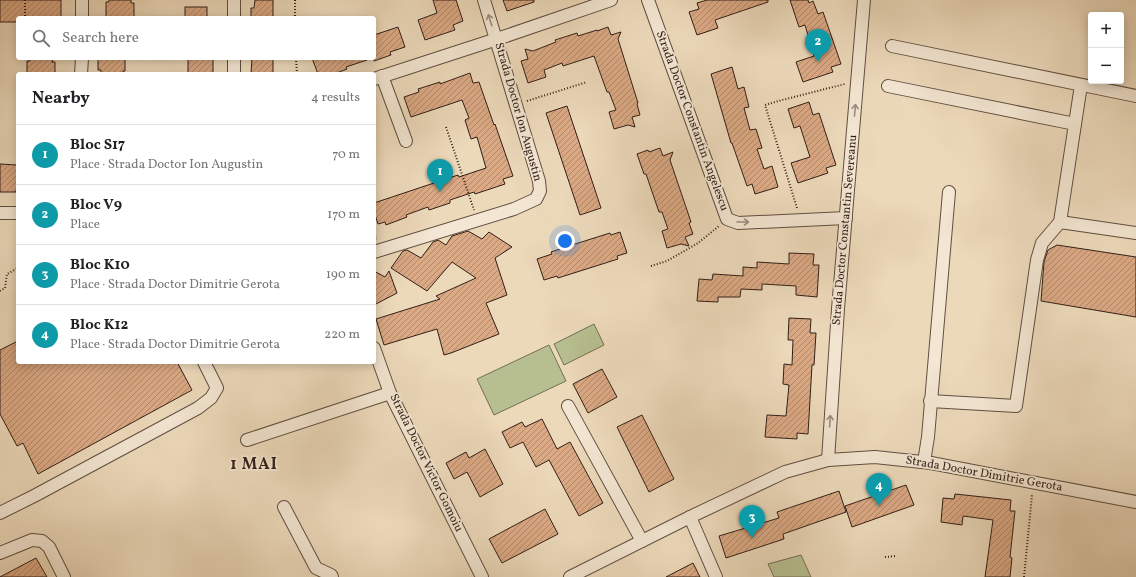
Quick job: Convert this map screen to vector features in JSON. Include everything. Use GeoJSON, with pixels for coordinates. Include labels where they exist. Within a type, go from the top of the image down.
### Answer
{"type":"FeatureCollection","features":[{"type":"Feature","properties":{"kind":"street"},"geometry":{"type":"LineString","coordinates":[[82,0],[82,16]]}},
{"type":"Feature","properties":{"kind":"street"},"geometry":{"type":"LineString","coordinates":[[234,0],[234,16]]}},
{"type":"Feature","properties":{"kind":"street","name":"Strada Doctor Ion Augustin"},"geometry":{"type":"LineString","coordinates":[[376,251],[514,209],[536,199],[540,191],[539,181],[484,0]]}},
{"type":"Feature","properties":{"kind":"street"},"geometry":{"type":"LineString","coordinates":[[406,141],[378,78],[611,0]]}},
{"type":"Feature","properties":{"kind":"street","name":"Strada Doctor Constantin Angelescu"},"geometry":{"type":"LineString","coordinates":[[648,0],[727,219],[738,223],[846,218]]}},
{"type":"Feature","properties":{"kind":"street","name":"Strada Doctor Constantin Severeanu"},"geometry":{"type":"LineString","coordinates":[[828,460],[838,309],[864,0]]}},
{"type":"Feature","properties":{"kind":"street"},"geometry":{"type":"LineString","coordinates":[[892,46],[1136,96]]}},
{"type":"Feature","properties":{"kind":"street"},"geometry":{"type":"LineString","coordinates":[[81,72],[82,60]]}},
{"type":"Feature","properties":{"kind":"street"},"geometry":{"type":"LineString","coordinates":[[234,60],[234,72]]}},
{"type":"Feature","properties":{"kind":"street"},"geometry":{"type":"LineString","coordinates":[[930,401],[1016,406],[1037,260],[1042,243],[1060,222],[1081,85]]}},
{"type":"Feature","properties":{"kind":"street"},"geometry":{"type":"LineString","coordinates":[[888,86],[1075,124]]}},
{"type":"Feature","properties":{"kind":"street"},"geometry":{"type":"LineString","coordinates":[[924,462],[928,437],[949,192]]}},
{"type":"Feature","properties":{"kind":"street"},"geometry":{"type":"LineString","coordinates":[[0,213],[16,213]]}},
{"type":"Feature","properties":{"kind":"street"},"geometry":{"type":"LineString","coordinates":[[1060,222],[1136,233]]}},
{"type":"Feature","properties":{"kind":"street","name":"Strada Doctor Victor Gomoiu"},"geometry":{"type":"LineString","coordinates":[[376,354],[390,393],[482,577]]}},
{"type":"Feature","properties":{"kind":"street"},"geometry":{"type":"LineString","coordinates":[[0,513],[198,408],[211,398],[217,388],[205,364]]}},
{"type":"Feature","properties":{"kind":"street"},"geometry":{"type":"LineString","coordinates":[[247,440],[390,393]]}},
{"type":"Feature","properties":{"kind":"street"},"geometry":{"type":"LineString","coordinates":[[568,406],[642,541]]}},
{"type":"Feature","properties":{"kind":"street","name":"Strada Doctor Dimitrie Gerota"},"geometry":{"type":"LineString","coordinates":[[570,577],[690,517],[785,472],[828,460],[875,457],[924,462],[1136,502]]}},
{"type":"Feature","properties":{"kind":"street"},"geometry":{"type":"LineString","coordinates":[[284,507],[316,568],[331,575],[332,577]]}},
{"type":"Feature","properties":{"kind":"street"},"geometry":{"type":"LineString","coordinates":[[690,517],[716,577]]}},
{"type":"Feature","properties":{"kind":"street"},"geometry":{"type":"LineString","coordinates":[[0,552],[32,540],[42,541],[49,547],[64,577]]}},
{"type":"Feature","properties":{"kind":"path"},"geometry":{"type":"LineString","coordinates":[[25,0],[25,16]]}},
{"type":"Feature","properties":{"kind":"path"},"geometry":{"type":"LineString","coordinates":[[294,0],[295,16]]}},
{"type":"Feature","properties":{"kind":"path"},"geometry":{"type":"LineString","coordinates":[[296,60],[297,72]]}},
{"type":"Feature","properties":{"kind":"path"},"geometry":{"type":"LineString","coordinates":[[801,220],[765,106],[782,100],[858,80]]}},
{"type":"Feature","properties":{"kind":"path"},"geometry":{"type":"LineString","coordinates":[[516,105],[587,82]]}},
{"type":"Feature","properties":{"kind":"path"},"geometry":{"type":"LineString","coordinates":[[446,128],[477,220]]}},
{"type":"Feature","properties":{"kind":"path"},"geometry":{"type":"LineString","coordinates":[[651,266],[667,261],[698,243],[727,219]]}},
{"type":"Feature","properties":{"kind":"path"},"geometry":{"type":"LineString","coordinates":[[0,291],[5,288],[7,274],[16,269]]}},
{"type":"Feature","properties":{"kind":"path"},"geometry":{"type":"LineString","coordinates":[[1024,577],[1033,482]]}},
{"type":"Feature","properties":{"kind":"path"},"geometry":{"type":"LineString","coordinates":[[885,557],[896,556]]}},
{"type":"Feature","properties":{"kind":"green space"},"geometry":{"type":"Polygon","coordinates":[[[594,324],[604,345],[564,365],[554,344],[594,324]]]}},
{"type":"Feature","properties":{"kind":"green space"},"geometry":{"type":"Polygon","coordinates":[[[549,345],[566,381],[494,415],[477,379],[549,345]]]}},
{"type":"Feature","properties":{"kind":"green space"},"geometry":{"type":"Polygon","coordinates":[[[801,555],[811,577],[774,577],[768,564],[801,555]]]}},
{"type":"Feature","properties":{"kind":"building"},"geometry":{"type":"Polygon","coordinates":[[[0,0],[61,0],[61,16],[16,16],[16,22],[0,22],[0,0]]]}},
{"type":"Feature","properties":{"kind":"building"},"geometry":{"type":"Polygon","coordinates":[[[109,0],[131,0],[131,3],[134,3],[134,16],[106,16],[106,2],[109,2],[109,0]]]}},
{"type":"Feature","properties":{"kind":"building"},"geometry":{"type":"Polygon","coordinates":[[[255,0],[273,0],[273,16],[251,16],[251,8],[254,8],[255,0]]]}},
{"type":"Feature","properties":{"kind":"building"},"geometry":{"type":"Polygon","coordinates":[[[433,0],[456,0],[463,21],[453,25],[455,30],[425,40],[418,20],[437,13],[433,0]]]}},
{"type":"Feature","properties":{"kind":"building"},"geometry":{"type":"Polygon","coordinates":[[[503,0],[534,0],[534,2],[507,11],[503,0]]]}},
{"type":"Feature","properties":{"kind":"building"},"geometry":{"type":"Polygon","coordinates":[[[707,0],[768,0],[768,2],[715,20],[718,28],[697,35],[689,12],[699,9],[697,3],[707,0]]]}},
{"type":"Feature","properties":{"kind":"building"},"geometry":{"type":"Polygon","coordinates":[[[790,0],[808,0],[809,3],[813,1],[818,14],[823,12],[841,64],[831,67],[833,72],[803,82],[796,62],[814,56],[805,25],[799,27],[790,0]]]}},
{"type":"Feature","properties":{"kind":"building"},"geometry":{"type":"Polygon","coordinates":[[[185,7],[207,7],[207,16],[185,16],[185,7]]]}},
{"type":"Feature","properties":{"kind":"building"},"geometry":{"type":"Polygon","coordinates":[[[398,27],[405,47],[390,52],[391,55],[374,61],[376,60],[376,34],[398,27]]]}},
{"type":"Feature","properties":{"kind":"building"},"geometry":{"type":"Polygon","coordinates":[[[608,27],[611,35],[621,32],[618,39],[638,103],[640,115],[632,117],[635,127],[628,125],[614,129],[609,112],[616,110],[609,92],[607,92],[594,56],[563,66],[562,63],[544,70],[546,77],[528,83],[521,61],[528,59],[525,49],[533,51],[556,42],[555,40],[577,33],[578,36],[608,27]]]}},
{"type":"Feature","properties":{"kind":"building"},"geometry":{"type":"Polygon","coordinates":[[[52,60],[52,62],[55,62],[55,72],[27,72],[27,61],[52,60]]]}},
{"type":"Feature","properties":{"kind":"building"},"geometry":{"type":"Polygon","coordinates":[[[98,60],[125,60],[125,71],[123,72],[101,72],[101,70],[98,70],[98,60]]]}},
{"type":"Feature","properties":{"kind":"building"},"geometry":{"type":"Polygon","coordinates":[[[188,60],[213,60],[213,72],[188,72],[188,60]]]}},
{"type":"Feature","properties":{"kind":"building"},"geometry":{"type":"Polygon","coordinates":[[[252,60],[273,60],[273,72],[251,72],[252,60]]]}},
{"type":"Feature","properties":{"kind":"building"},"geometry":{"type":"Polygon","coordinates":[[[313,60],[367,60],[346,67],[347,69],[339,72],[317,72],[313,60]]]}},
{"type":"Feature","properties":{"kind":"building"},"geometry":{"type":"Polygon","coordinates":[[[732,67],[738,89],[744,87],[749,107],[744,108],[750,130],[756,129],[762,148],[757,149],[764,169],[772,166],[778,187],[755,194],[752,184],[747,186],[731,143],[711,74],[732,67]]]}},
{"type":"Feature","properties":{"kind":"building"},"geometry":{"type":"Polygon","coordinates":[[[470,73],[473,83],[479,82],[513,176],[503,179],[505,184],[475,194],[474,192],[450,200],[450,203],[429,210],[428,207],[406,215],[407,217],[386,225],[385,222],[378,224],[376,218],[376,202],[458,175],[459,177],[486,168],[477,137],[471,139],[465,120],[469,118],[462,100],[411,117],[404,97],[419,92],[418,89],[440,82],[440,84],[470,73]]]}},
{"type":"Feature","properties":{"kind":"building"},"geometry":{"type":"Polygon","coordinates":[[[809,102],[813,115],[819,113],[836,165],[826,168],[828,173],[798,183],[791,163],[810,157],[800,126],[794,128],[788,109],[809,102]]]}},
{"type":"Feature","properties":{"kind":"building"},"geometry":{"type":"Polygon","coordinates":[[[567,106],[601,208],[580,215],[546,113],[567,106]]]}},
{"type":"Feature","properties":{"kind":"building"},"geometry":{"type":"Polygon","coordinates":[[[660,148],[663,156],[673,152],[670,160],[691,222],[689,223],[693,234],[685,237],[689,246],[681,244],[667,248],[662,231],[668,229],[662,212],[659,212],[646,174],[644,174],[637,154],[660,148]]]}},
{"type":"Feature","properties":{"kind":"building"},"geometry":{"type":"Polygon","coordinates":[[[0,164],[16,165],[16,192],[0,192],[0,164]]]}},
{"type":"Feature","properties":{"kind":"building"},"geometry":{"type":"Polygon","coordinates":[[[468,231],[482,239],[489,232],[512,247],[495,258],[507,295],[486,303],[499,334],[444,355],[437,329],[384,345],[376,319],[440,299],[436,296],[476,278],[452,262],[427,291],[391,268],[403,251],[407,250],[421,258],[433,242],[438,240],[446,245],[452,236],[468,231]]]}},
{"type":"Feature","properties":{"kind":"building"},"geometry":{"type":"Polygon","coordinates":[[[620,232],[627,253],[617,256],[618,259],[558,278],[557,276],[544,280],[537,259],[552,254],[551,252],[572,245],[610,233],[611,235],[620,232]]]}},
{"type":"Feature","properties":{"kind":"building"},"geometry":{"type":"Polygon","coordinates":[[[1057,245],[1136,257],[1136,317],[1041,301],[1044,262],[1048,250],[1057,245]]]}},
{"type":"Feature","properties":{"kind":"building"},"geometry":{"type":"Polygon","coordinates":[[[789,253],[814,254],[813,265],[819,265],[817,297],[796,295],[796,286],[762,284],[762,290],[741,289],[740,297],[718,297],[718,302],[697,301],[699,279],[712,280],[713,274],[743,276],[743,267],[757,268],[757,262],[789,264],[789,253]]]}},
{"type":"Feature","properties":{"kind":"building"},"geometry":{"type":"Polygon","coordinates":[[[389,271],[397,293],[376,304],[376,272],[385,277],[389,271]]]}},
{"type":"Feature","properties":{"kind":"building"},"geometry":{"type":"Polygon","coordinates":[[[789,318],[811,319],[810,333],[816,333],[814,365],[812,365],[808,434],[797,433],[797,439],[765,437],[767,415],[786,416],[789,385],[783,384],[784,364],[792,365],[793,340],[788,340],[789,318]]]}},
{"type":"Feature","properties":{"kind":"building"},"geometry":{"type":"Polygon","coordinates":[[[16,342],[16,364],[178,364],[192,390],[38,474],[23,443],[17,446],[0,414],[0,350],[16,342]]]}},
{"type":"Feature","properties":{"kind":"building"},"geometry":{"type":"Polygon","coordinates":[[[602,369],[617,397],[588,413],[573,384],[602,369]]]}},
{"type":"Feature","properties":{"kind":"building"},"geometry":{"type":"Polygon","coordinates":[[[642,415],[674,479],[649,492],[617,427],[642,415]]]}},
{"type":"Feature","properties":{"kind":"building"},"geometry":{"type":"Polygon","coordinates":[[[542,419],[557,449],[570,442],[603,503],[579,516],[549,460],[536,467],[523,442],[510,448],[502,432],[522,422],[525,427],[542,419]]]}},
{"type":"Feature","properties":{"kind":"building"},"geometry":{"type":"Polygon","coordinates":[[[485,449],[503,484],[480,497],[467,472],[454,479],[446,463],[466,452],[469,458],[485,449]]]}},
{"type":"Feature","properties":{"kind":"building"},"geometry":{"type":"Polygon","coordinates":[[[906,485],[914,505],[852,527],[845,506],[906,485]]]}},
{"type":"Feature","properties":{"kind":"building"},"geometry":{"type":"Polygon","coordinates":[[[839,491],[846,512],[783,534],[784,539],[726,558],[719,536],[779,518],[777,512],[839,491]]]}},
{"type":"Feature","properties":{"kind":"building"},"geometry":{"type":"Polygon","coordinates":[[[955,494],[1011,500],[1010,511],[1015,511],[1010,557],[1012,558],[1010,577],[985,577],[993,520],[963,516],[962,525],[941,522],[943,498],[954,499],[955,494]]]}},
{"type":"Feature","properties":{"kind":"building"},"geometry":{"type":"Polygon","coordinates":[[[545,509],[558,534],[502,563],[489,539],[545,509]]]}},
{"type":"Feature","properties":{"kind":"building"},"geometry":{"type":"Polygon","coordinates":[[[36,558],[47,577],[0,577],[36,558]]]}},
{"type":"Feature","properties":{"kind":"building"},"geometry":{"type":"Polygon","coordinates":[[[693,563],[700,577],[666,577],[693,563]]]}},
{"type":"Feature","properties":{"kind":"place","name":"Bloc V9"},"geometry":{"type":"Point","coordinates":[818,62]}},
{"type":"Feature","properties":{"kind":"place","name":"Bloc S17"},"geometry":{"type":"Point","coordinates":[440,192]}},
{"type":"Feature","properties":{"kind":"place","name":"Bloc K12"},"geometry":{"type":"Point","coordinates":[879,506]}},
{"type":"Feature","properties":{"kind":"place","name":"Bloc K10"},"geometry":{"type":"Point","coordinates":[752,538]}},
{"type":"Feature","properties":{"kind":"district","name":"1 MAI"},"geometry":{"type":"Point","coordinates":[254,465]}}]}
